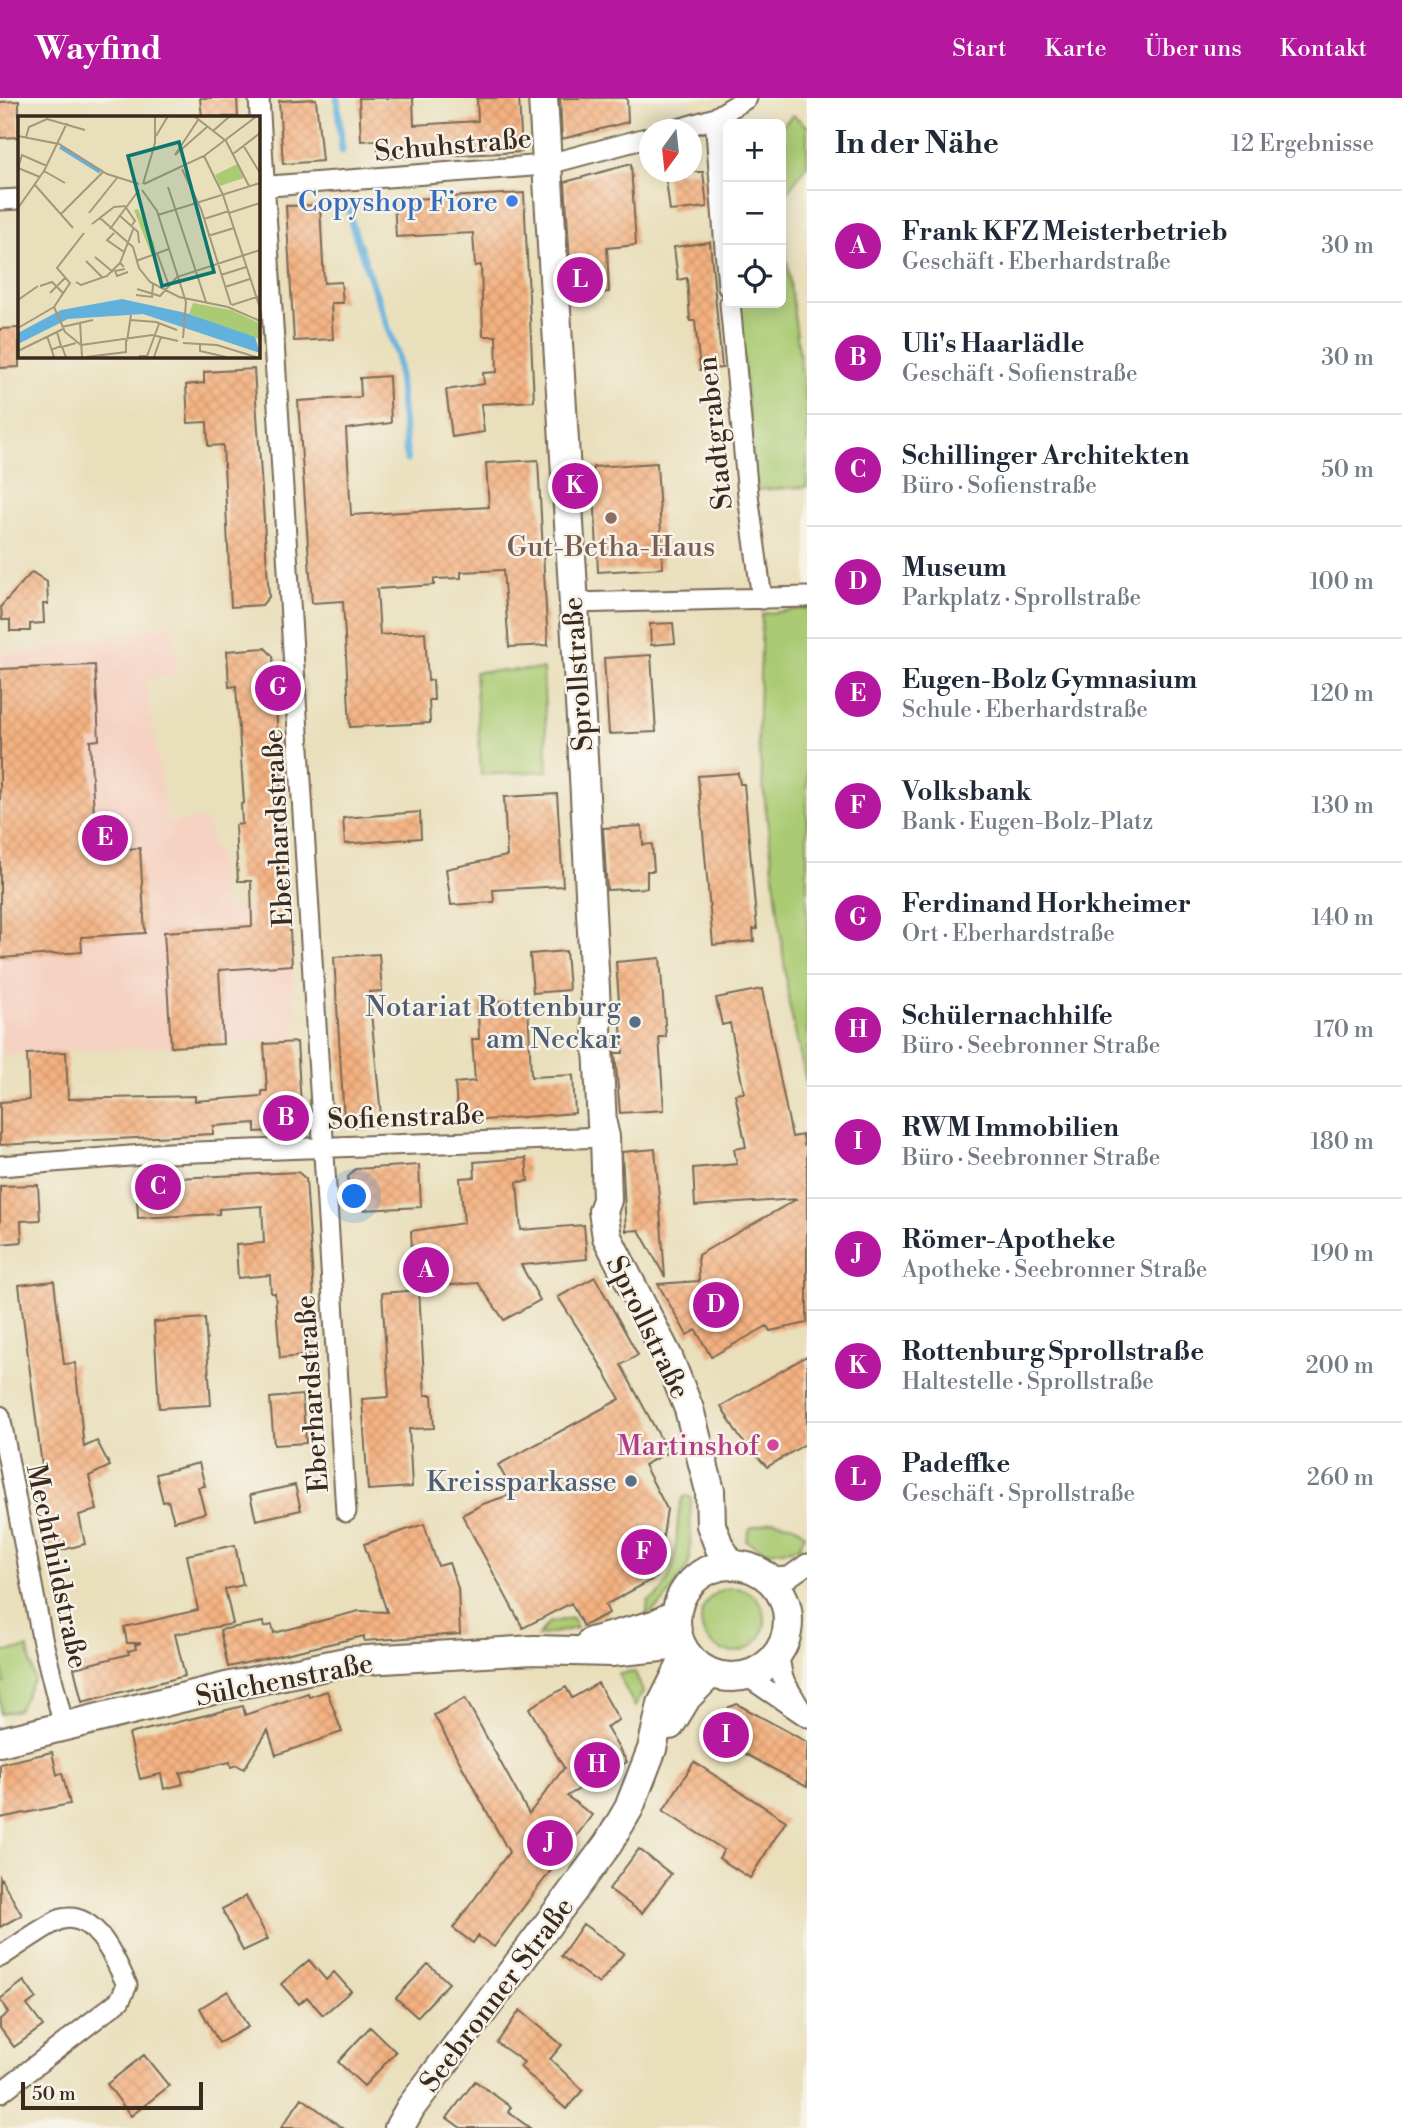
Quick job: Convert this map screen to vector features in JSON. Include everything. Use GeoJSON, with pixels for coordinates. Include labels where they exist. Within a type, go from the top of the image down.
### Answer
{"type":"FeatureCollection","features":[{"type":"Feature","properties":{"kind":"main road","name":"Sprollstraße"},"geometry":{"type":"LineString","coordinates":[[543,98],[601,1133],[597,1200],[603,1211],[612,1253],[668,1357],[689,1409],[710,1491],[712,1525],[719,1546],[731,1565]]}},
{"type":"Feature","properties":{"kind":"main road","name":"Sprollstraße"},"geometry":{"type":"LineString","coordinates":[[700,1575],[712,1525]]}},
{"type":"Feature","properties":{"kind":"main road"},"geometry":{"type":"LineString","coordinates":[[731,1565],[757,1571],[779,1583],[788,1621],[786,1638],[778,1653],[764,1667],[745,1675],[722,1676],[711,1673],[684,1650],[676,1614],[688,1586],[700,1575],[731,1565]]}},
{"type":"Feature","properties":{"kind":"main road","name":"Sülchenstraße"},"geometry":{"type":"LineString","coordinates":[[572,1651],[597,1640],[654,1625],[676,1614]]}},
{"type":"Feature","properties":{"kind":"main road","name":"Sülchenstraße"},"geometry":{"type":"LineString","coordinates":[[0,1742],[226,1687],[350,1661],[572,1651],[684,1650]]}},
{"type":"Feature","properties":{"kind":"main road","name":"Seebronner Straße"},"geometry":{"type":"LineString","coordinates":[[399,2128],[447,2057],[608,1844],[629,1808],[652,1749],[662,1704],[684,1650]]}},
{"type":"Feature","properties":{"kind":"main road","name":"Seebronner Straße"},"geometry":{"type":"LineString","coordinates":[[652,1749],[687,1697],[711,1673]]}},
{"type":"Feature","properties":{"kind":"street","name":"Eberhardstraße"},"geometry":{"type":"LineString","coordinates":[[259,98],[261,187],[346,1512]]}},
{"type":"Feature","properties":{"kind":"street"},"geometry":{"type":"LineString","coordinates":[[702,122],[715,118],[747,98]]}},
{"type":"Feature","properties":{"kind":"street"},"geometry":{"type":"LineString","coordinates":[[715,118],[725,245]]}},
{"type":"Feature","properties":{"kind":"street","name":"Schuhstraße"},"geometry":{"type":"LineString","coordinates":[[261,187],[545,165],[639,139]]}},
{"type":"Feature","properties":{"kind":"street"},"geometry":{"type":"LineString","coordinates":[[0,200],[18,199]]}},
{"type":"Feature","properties":{"kind":"street","name":"Stadtgraben"},"geometry":{"type":"LineString","coordinates":[[730,308],[748,495],[762,599]]}},
{"type":"Feature","properties":{"kind":"street"},"geometry":{"type":"LineString","coordinates":[[572,603],[807,597]]}},
{"type":"Feature","properties":{"kind":"street","name":"Sofienstraße"},"geometry":{"type":"LineString","coordinates":[[0,1166],[601,1133]]}},
{"type":"Feature","properties":{"kind":"street","name":"Mechthildstraße"},"geometry":{"type":"LineString","coordinates":[[0,1416],[42,1638],[64,1727]]}},
{"type":"Feature","properties":{"kind":"street"},"geometry":{"type":"LineString","coordinates":[[779,1583],[807,1564]]}},
{"type":"Feature","properties":{"kind":"street"},"geometry":{"type":"LineString","coordinates":[[778,1653],[783,1679],[806,1717]]}},
{"type":"Feature","properties":{"kind":"street"},"geometry":{"type":"LineString","coordinates":[[745,1675],[806,1717]]}},
{"type":"Feature","properties":{"kind":"street"},"geometry":{"type":"LineString","coordinates":[[0,1957],[62,1919],[82,1922],[109,1945],[127,1985],[120,2000],[0,2093]]}},
{"type":"Feature","properties":{"kind":"shaded area"},"geometry":{"type":"Polygon","coordinates":[[[173,624],[178,674],[146,680],[167,822],[206,819],[215,853],[219,853],[223,908],[289,903],[297,1039],[0,1055],[0,656],[173,624]]]}},
{"type":"Feature","properties":{"kind":"green space"},"geometry":{"type":"Polygon","coordinates":[[[793,115],[807,126],[807,165],[786,194],[786,182],[786,122],[793,115]]]}},
{"type":"Feature","properties":{"kind":"green space"},"geometry":{"type":"Polygon","coordinates":[[[786,252],[807,412],[807,487],[756,490],[738,308],[786,308],[786,252]]]}},
{"type":"Feature","properties":{"kind":"green space"},"geometry":{"type":"Polygon","coordinates":[[[807,608],[807,1087],[789,1004],[758,743],[762,614],[807,608]]]}},
{"type":"Feature","properties":{"kind":"green space"},"geometry":{"type":"Polygon","coordinates":[[[543,669],[548,771],[481,775],[475,672],[543,669]]]}},
{"type":"Feature","properties":{"kind":"green space"},"geometry":{"type":"Polygon","coordinates":[[[685,1496],[691,1497],[690,1558],[687,1568],[664,1601],[646,1617],[648,1601],[660,1592],[669,1579],[681,1503],[685,1496]]]}},
{"type":"Feature","properties":{"kind":"green space"},"geometry":{"type":"Polygon","coordinates":[[[774,1521],[794,1525],[805,1534],[799,1548],[767,1552],[746,1541],[750,1528],[774,1521]]]}},
{"type":"Feature","properties":{"kind":"green space"},"geometry":{"type":"Polygon","coordinates":[[[733,1588],[745,1590],[756,1597],[763,1608],[763,1632],[756,1643],[745,1650],[733,1652],[721,1650],[710,1643],[703,1632],[701,1620],[703,1608],[710,1597],[721,1590],[733,1588]]]}},
{"type":"Feature","properties":{"kind":"green space"},"geometry":{"type":"Polygon","coordinates":[[[572,1618],[577,1628],[538,1636],[548,1623],[572,1618]]]}},
{"type":"Feature","properties":{"kind":"green space"},"geometry":{"type":"Polygon","coordinates":[[[28,1648],[34,1679],[18,1710],[0,1714],[0,1684],[5,1682],[0,1653],[28,1648]]]}},
{"type":"Feature","properties":{"kind":"green space"},"geometry":{"type":"Polygon","coordinates":[[[635,1672],[643,1692],[635,1707],[618,1674],[635,1672]]]}},
{"type":"Feature","properties":{"kind":"building"},"geometry":{"type":"Polygon","coordinates":[[[200,98],[237,98],[238,116],[202,116],[200,98]]]}},
{"type":"Feature","properties":{"kind":"building"},"geometry":{"type":"Polygon","coordinates":[[[359,98],[413,98],[414,125],[478,121],[477,98],[519,98],[522,152],[379,159],[377,140],[361,141],[359,98]]]}},
{"type":"Feature","properties":{"kind":"building"},"geometry":{"type":"Polygon","coordinates":[[[560,98],[627,98],[628,122],[562,139],[560,98]]]}},
{"type":"Feature","properties":{"kind":"building"},"geometry":{"type":"Polygon","coordinates":[[[316,99],[322,161],[283,164],[279,101],[316,99]]]}},
{"type":"Feature","properties":{"kind":"building"},"geometry":{"type":"Polygon","coordinates":[[[19,101],[18,137],[0,138],[0,102],[19,101]]]}},
{"type":"Feature","properties":{"kind":"building"},"geometry":{"type":"Polygon","coordinates":[[[631,164],[636,245],[607,248],[609,292],[572,294],[565,182],[631,164]]]}},
{"type":"Feature","properties":{"kind":"building"},"geometry":{"type":"Polygon","coordinates":[[[703,172],[707,207],[670,211],[666,182],[702,182],[703,172]]]}},
{"type":"Feature","properties":{"kind":"building"},"geometry":{"type":"Polygon","coordinates":[[[524,193],[534,401],[481,404],[484,432],[452,437],[446,390],[484,384],[483,373],[497,372],[496,336],[483,336],[481,265],[475,266],[473,233],[396,237],[394,200],[524,193]]]}},
{"type":"Feature","properties":{"kind":"building"},"geometry":{"type":"Polygon","coordinates":[[[320,205],[324,283],[341,282],[343,303],[331,303],[333,339],[294,341],[286,206],[320,205]]]}},
{"type":"Feature","properties":{"kind":"building"},"geometry":{"type":"Polygon","coordinates":[[[710,242],[722,368],[700,370],[695,321],[690,321],[687,278],[678,280],[674,247],[710,242]]]}},
{"type":"Feature","properties":{"kind":"building"},"geometry":{"type":"Polygon","coordinates":[[[18,328],[19,367],[0,368],[0,329],[18,328]]]}},
{"type":"Feature","properties":{"kind":"building"},"geometry":{"type":"Polygon","coordinates":[[[254,369],[269,597],[262,605],[231,607],[223,445],[208,446],[207,422],[188,423],[186,385],[204,383],[204,372],[254,369]]]}},
{"type":"Feature","properties":{"kind":"building"},"geometry":{"type":"Polygon","coordinates":[[[389,376],[391,423],[346,429],[351,515],[489,507],[486,463],[538,460],[548,645],[509,647],[503,570],[461,572],[461,578],[434,579],[434,585],[377,589],[380,635],[425,632],[428,681],[433,680],[434,700],[429,700],[430,723],[350,727],[343,601],[312,603],[298,401],[361,397],[360,378],[389,376]]]}},
{"type":"Feature","properties":{"kind":"building"},"geometry":{"type":"Polygon","coordinates":[[[657,463],[663,568],[598,572],[593,467],[657,463]]]}},
{"type":"Feature","properties":{"kind":"building"},"geometry":{"type":"Polygon","coordinates":[[[32,572],[47,582],[48,604],[43,604],[44,623],[30,624],[30,631],[10,631],[10,620],[2,620],[1,606],[32,572]]]}},
{"type":"Feature","properties":{"kind":"building"},"geometry":{"type":"Polygon","coordinates":[[[673,623],[675,643],[651,645],[650,624],[673,623]]]}},
{"type":"Feature","properties":{"kind":"building"},"geometry":{"type":"Polygon","coordinates":[[[265,648],[273,656],[284,839],[281,839],[284,881],[287,881],[292,965],[219,970],[223,1044],[171,1047],[164,932],[252,926],[251,881],[238,881],[235,825],[242,824],[241,804],[244,803],[236,686],[229,687],[227,651],[265,648]]]}},
{"type":"Feature","properties":{"kind":"building"},"geometry":{"type":"Polygon","coordinates":[[[651,655],[656,732],[609,734],[604,658],[651,655]]]}},
{"type":"Feature","properties":{"kind":"building"},"geometry":{"type":"Polygon","coordinates":[[[95,665],[99,740],[90,741],[96,851],[140,848],[145,933],[81,937],[82,952],[0,958],[0,669],[95,665]]]}},
{"type":"Feature","properties":{"kind":"building"},"geometry":{"type":"Polygon","coordinates":[[[738,773],[740,784],[744,784],[757,929],[753,929],[754,941],[713,945],[698,776],[738,773]]]}},
{"type":"Feature","properties":{"kind":"building"},"geometry":{"type":"Polygon","coordinates":[[[557,794],[563,886],[493,890],[494,902],[451,905],[446,869],[507,856],[504,797],[557,794]]]}},
{"type":"Feature","properties":{"kind":"building"},"geometry":{"type":"Polygon","coordinates":[[[420,812],[421,838],[345,844],[343,818],[420,812]]]}},
{"type":"Feature","properties":{"kind":"building"},"geometry":{"type":"Polygon","coordinates":[[[642,826],[643,845],[652,844],[654,871],[647,871],[647,888],[607,890],[603,828],[642,826]]]}},
{"type":"Feature","properties":{"kind":"building"},"geometry":{"type":"Polygon","coordinates":[[[566,951],[569,990],[533,993],[530,954],[566,951]]]}},
{"type":"Feature","properties":{"kind":"building"},"geometry":{"type":"Polygon","coordinates":[[[379,954],[382,991],[369,992],[382,1126],[353,1127],[344,1120],[334,957],[379,954]]]}},
{"type":"Feature","properties":{"kind":"building"},"geometry":{"type":"Polygon","coordinates":[[[660,958],[666,1037],[659,1037],[664,1110],[620,1113],[615,1053],[623,1053],[616,962],[660,958]]]}},
{"type":"Feature","properties":{"kind":"building"},"geometry":{"type":"Polygon","coordinates":[[[762,989],[792,1137],[803,1135],[804,1145],[807,1144],[807,1323],[770,1331],[767,1326],[711,1357],[696,1330],[687,1335],[658,1284],[699,1281],[698,1255],[797,1199],[695,1206],[693,1168],[737,1164],[734,1149],[746,1147],[735,1094],[744,1093],[730,1023],[722,1025],[716,998],[762,989]]]}},
{"type":"Feature","properties":{"kind":"building"},"geometry":{"type":"Polygon","coordinates":[[[528,999],[531,1077],[573,1075],[575,1113],[458,1122],[455,1083],[475,1081],[472,1039],[479,1039],[478,1003],[528,999]]]}},
{"type":"Feature","properties":{"kind":"building"},"geometry":{"type":"Polygon","coordinates":[[[297,1042],[302,1122],[295,1130],[255,1132],[255,1123],[213,1126],[213,1134],[0,1145],[0,1102],[29,1100],[27,1054],[66,1052],[68,1099],[195,1096],[195,1101],[262,1096],[262,1091],[267,1091],[264,1044],[297,1042]]]}},
{"type":"Feature","properties":{"kind":"building"},"geometry":{"type":"Polygon","coordinates":[[[655,1149],[665,1277],[639,1230],[626,1231],[622,1152],[655,1149]]]}},
{"type":"Feature","properties":{"kind":"building"},"geometry":{"type":"Polygon","coordinates":[[[526,1158],[528,1181],[517,1182],[521,1230],[584,1225],[587,1259],[521,1265],[540,1300],[504,1320],[478,1283],[414,1288],[411,1231],[464,1223],[460,1178],[475,1177],[474,1162],[526,1158]]]}},
{"type":"Feature","properties":{"kind":"building"},"geometry":{"type":"Polygon","coordinates":[[[419,1165],[421,1207],[363,1210],[362,1205],[350,1206],[348,1177],[355,1169],[419,1165]]]}},
{"type":"Feature","properties":{"kind":"building"},"geometry":{"type":"Polygon","coordinates":[[[298,1172],[306,1179],[318,1355],[280,1358],[275,1293],[271,1293],[270,1275],[238,1278],[236,1245],[264,1243],[262,1206],[219,1209],[219,1214],[138,1218],[136,1180],[298,1172]]]}},
{"type":"Feature","properties":{"kind":"building"},"geometry":{"type":"Polygon","coordinates":[[[38,1185],[40,1220],[21,1221],[22,1242],[0,1244],[0,1186],[38,1185]]]}},
{"type":"Feature","properties":{"kind":"building"},"geometry":{"type":"Polygon","coordinates":[[[595,1277],[638,1355],[621,1365],[668,1452],[644,1465],[667,1509],[657,1577],[605,1605],[609,1613],[583,1626],[571,1603],[523,1628],[462,1515],[483,1504],[548,1482],[548,1479],[507,1481],[498,1465],[620,1399],[558,1297],[595,1277]]]}},
{"type":"Feature","properties":{"kind":"building"},"geometry":{"type":"Polygon","coordinates":[[[54,1281],[64,1364],[75,1363],[84,1447],[97,1441],[110,1466],[89,1476],[97,1510],[79,1515],[85,1544],[47,1554],[29,1477],[43,1474],[19,1285],[54,1281]]]}},
{"type":"Feature","properties":{"kind":"building"},"geometry":{"type":"Polygon","coordinates":[[[419,1290],[425,1395],[432,1395],[434,1428],[409,1429],[412,1487],[368,1490],[362,1399],[389,1397],[382,1293],[419,1290]]]}},
{"type":"Feature","properties":{"kind":"building"},"geometry":{"type":"Polygon","coordinates":[[[205,1318],[211,1405],[159,1408],[154,1322],[205,1318]]]}},
{"type":"Feature","properties":{"kind":"building"},"geometry":{"type":"Polygon","coordinates":[[[807,1356],[807,1443],[767,1467],[740,1438],[721,1406],[807,1356]]]}},
{"type":"Feature","properties":{"kind":"building"},"geometry":{"type":"Polygon","coordinates":[[[302,1395],[306,1443],[274,1445],[270,1398],[302,1395]]]}},
{"type":"Feature","properties":{"kind":"building"},"geometry":{"type":"Polygon","coordinates":[[[199,1463],[205,1486],[198,1487],[205,1513],[174,1521],[168,1501],[163,1502],[156,1474],[199,1463]]]}},
{"type":"Feature","properties":{"kind":"building"},"geometry":{"type":"Polygon","coordinates":[[[295,1485],[301,1510],[256,1520],[250,1495],[295,1485]]]}},
{"type":"Feature","properties":{"kind":"building"},"geometry":{"type":"Polygon","coordinates":[[[424,1524],[438,1566],[449,1563],[458,1588],[460,1634],[364,1641],[364,1636],[228,1667],[220,1630],[263,1622],[264,1627],[272,1625],[274,1633],[359,1611],[387,1612],[364,1544],[424,1524]]]}},
{"type":"Feature","properties":{"kind":"building"},"geometry":{"type":"Polygon","coordinates":[[[235,1545],[243,1585],[225,1589],[233,1624],[175,1634],[185,1676],[82,1702],[74,1668],[129,1654],[128,1651],[136,1649],[135,1645],[141,1643],[127,1643],[124,1627],[198,1610],[187,1555],[235,1545]]]}},
{"type":"Feature","properties":{"kind":"building"},"geometry":{"type":"Polygon","coordinates":[[[598,1683],[619,1720],[606,1727],[627,1762],[567,1796],[592,1815],[494,1947],[478,1936],[473,1943],[453,1928],[509,1852],[434,1715],[465,1698],[529,1814],[564,1768],[529,1708],[566,1687],[572,1698],[598,1683]]]}},
{"type":"Feature","properties":{"kind":"building"},"geometry":{"type":"Polygon","coordinates":[[[327,1691],[342,1732],[276,1755],[268,1730],[244,1769],[237,1765],[231,1767],[230,1762],[180,1773],[183,1784],[164,1789],[161,1774],[140,1779],[129,1734],[243,1706],[245,1715],[308,1693],[309,1697],[327,1691]]]}},
{"type":"Feature","properties":{"kind":"building"},"geometry":{"type":"Polygon","coordinates":[[[737,1704],[807,1742],[807,1787],[710,1735],[729,1707],[737,1704]]]}},
{"type":"Feature","properties":{"kind":"building"},"geometry":{"type":"Polygon","coordinates":[[[52,1752],[57,1775],[62,1773],[70,1804],[0,1818],[0,1764],[52,1752]]]}},
{"type":"Feature","properties":{"kind":"building"},"geometry":{"type":"Polygon","coordinates":[[[694,1762],[786,1821],[750,1878],[719,1858],[724,1850],[663,1811],[694,1762]]]}},
{"type":"Feature","properties":{"kind":"building"},"geometry":{"type":"Polygon","coordinates":[[[639,1849],[671,1874],[642,1913],[609,1889],[639,1849]]]}},
{"type":"Feature","properties":{"kind":"building"},"geometry":{"type":"Polygon","coordinates":[[[0,1877],[22,1915],[0,1927],[0,1877]]]}},
{"type":"Feature","properties":{"kind":"building"},"geometry":{"type":"Polygon","coordinates":[[[246,1896],[268,1939],[243,1951],[222,1909],[246,1896]]]}},
{"type":"Feature","properties":{"kind":"building"},"geometry":{"type":"Polygon","coordinates":[[[583,1924],[624,1953],[599,1984],[561,1956],[583,1924]]]}},
{"type":"Feature","properties":{"kind":"building"},"geometry":{"type":"Polygon","coordinates":[[[309,1960],[326,1980],[334,1972],[351,1991],[323,2015],[307,1997],[299,2004],[281,1984],[309,1960]]]}},
{"type":"Feature","properties":{"kind":"building"},"geometry":{"type":"Polygon","coordinates":[[[428,1964],[449,1983],[417,2017],[396,1998],[428,1964]]]}},
{"type":"Feature","properties":{"kind":"building"},"geometry":{"type":"Polygon","coordinates":[[[24,1981],[36,1998],[27,2005],[43,2026],[14,2047],[0,2028],[0,2019],[8,2013],[0,1999],[24,1981]]]}},
{"type":"Feature","properties":{"kind":"building"},"geometry":{"type":"Polygon","coordinates":[[[228,1991],[248,2027],[219,2043],[200,2008],[228,1991]]]}},
{"type":"Feature","properties":{"kind":"building"},"geometry":{"type":"Polygon","coordinates":[[[520,2010],[562,2045],[550,2059],[583,2090],[566,2109],[520,2067],[524,2062],[497,2043],[520,2010]]]}},
{"type":"Feature","properties":{"kind":"building"},"geometry":{"type":"Polygon","coordinates":[[[370,2027],[396,2052],[364,2086],[338,2062],[370,2027]]]}},
{"type":"Feature","properties":{"kind":"building"},"geometry":{"type":"Polygon","coordinates":[[[144,2055],[169,2086],[131,2116],[107,2084],[144,2055]]]}},
{"type":"Feature","properties":{"kind":"building"},"geometry":{"type":"Polygon","coordinates":[[[475,2081],[511,2107],[508,2112],[530,2128],[461,2128],[447,2118],[475,2081]]]}},
{"type":"Feature","properties":{"kind":"building"},"geometry":{"type":"Polygon","coordinates":[[[302,2098],[343,2128],[281,2128],[302,2098]]]}},
{"type":"Feature","properties":{"kind":"waterway"},"geometry":{"type":"LineString","coordinates":[[337,98],[342,151]]}},
{"type":"Feature","properties":{"kind":"waterway"},"geometry":{"type":"LineString","coordinates":[[349,206],[352,225],[397,354],[407,460]]}},
{"type":"Feature","properties":{"kind":"place","name":"Copyshop Fiore"},"geometry":{"type":"Point","coordinates":[512,201]}},
{"type":"Feature","properties":{"kind":"place","name":"Padeffke"},"geometry":{"type":"Point","coordinates":[580,280]}},
{"type":"Feature","properties":{"kind":"place","name":"Rottenburg Sprollstraße"},"geometry":{"type":"Point","coordinates":[575,486]}},
{"type":"Feature","properties":{"kind":"place","name":"Gut-Betha-Haus"},"geometry":{"type":"Point","coordinates":[611,518]}},
{"type":"Feature","properties":{"kind":"place","name":"Ferdinand Horkheimer"},"geometry":{"type":"Point","coordinates":[278,688]}},
{"type":"Feature","properties":{"kind":"place","name":"Eugen-Bolz Gymnasium"},"geometry":{"type":"Point","coordinates":[105,838]}},
{"type":"Feature","properties":{"kind":"place","name":"Notariat Rottenburg am Neckar"},"geometry":{"type":"Point","coordinates":[635,1022]}},
{"type":"Feature","properties":{"kind":"place","name":"Uli's Haarlädle"},"geometry":{"type":"Point","coordinates":[286,1118]}},
{"type":"Feature","properties":{"kind":"place","name":"Schillinger Architekten"},"geometry":{"type":"Point","coordinates":[158,1187]}},
{"type":"Feature","properties":{"kind":"place","name":"Frank KFZ Meisterbetrieb"},"geometry":{"type":"Point","coordinates":[426,1270]}},
{"type":"Feature","properties":{"kind":"place","name":"Museum"},"geometry":{"type":"Point","coordinates":[716,1305]}},
{"type":"Feature","properties":{"kind":"place","name":"Martinshof"},"geometry":{"type":"Point","coordinates":[773,1445]}},
{"type":"Feature","properties":{"kind":"place","name":"Kreissparkasse"},"geometry":{"type":"Point","coordinates":[631,1481]}},
{"type":"Feature","properties":{"kind":"place","name":"Volksbank"},"geometry":{"type":"Point","coordinates":[644,1552]}},
{"type":"Feature","properties":{"kind":"place","name":"RWM Immobilien"},"geometry":{"type":"Point","coordinates":[726,1735]}},
{"type":"Feature","properties":{"kind":"place","name":"Schülernachhilfe"},"geometry":{"type":"Point","coordinates":[597,1765]}},
{"type":"Feature","properties":{"kind":"place","name":"Römer-Apotheke"},"geometry":{"type":"Point","coordinates":[550,1843]}}]}
